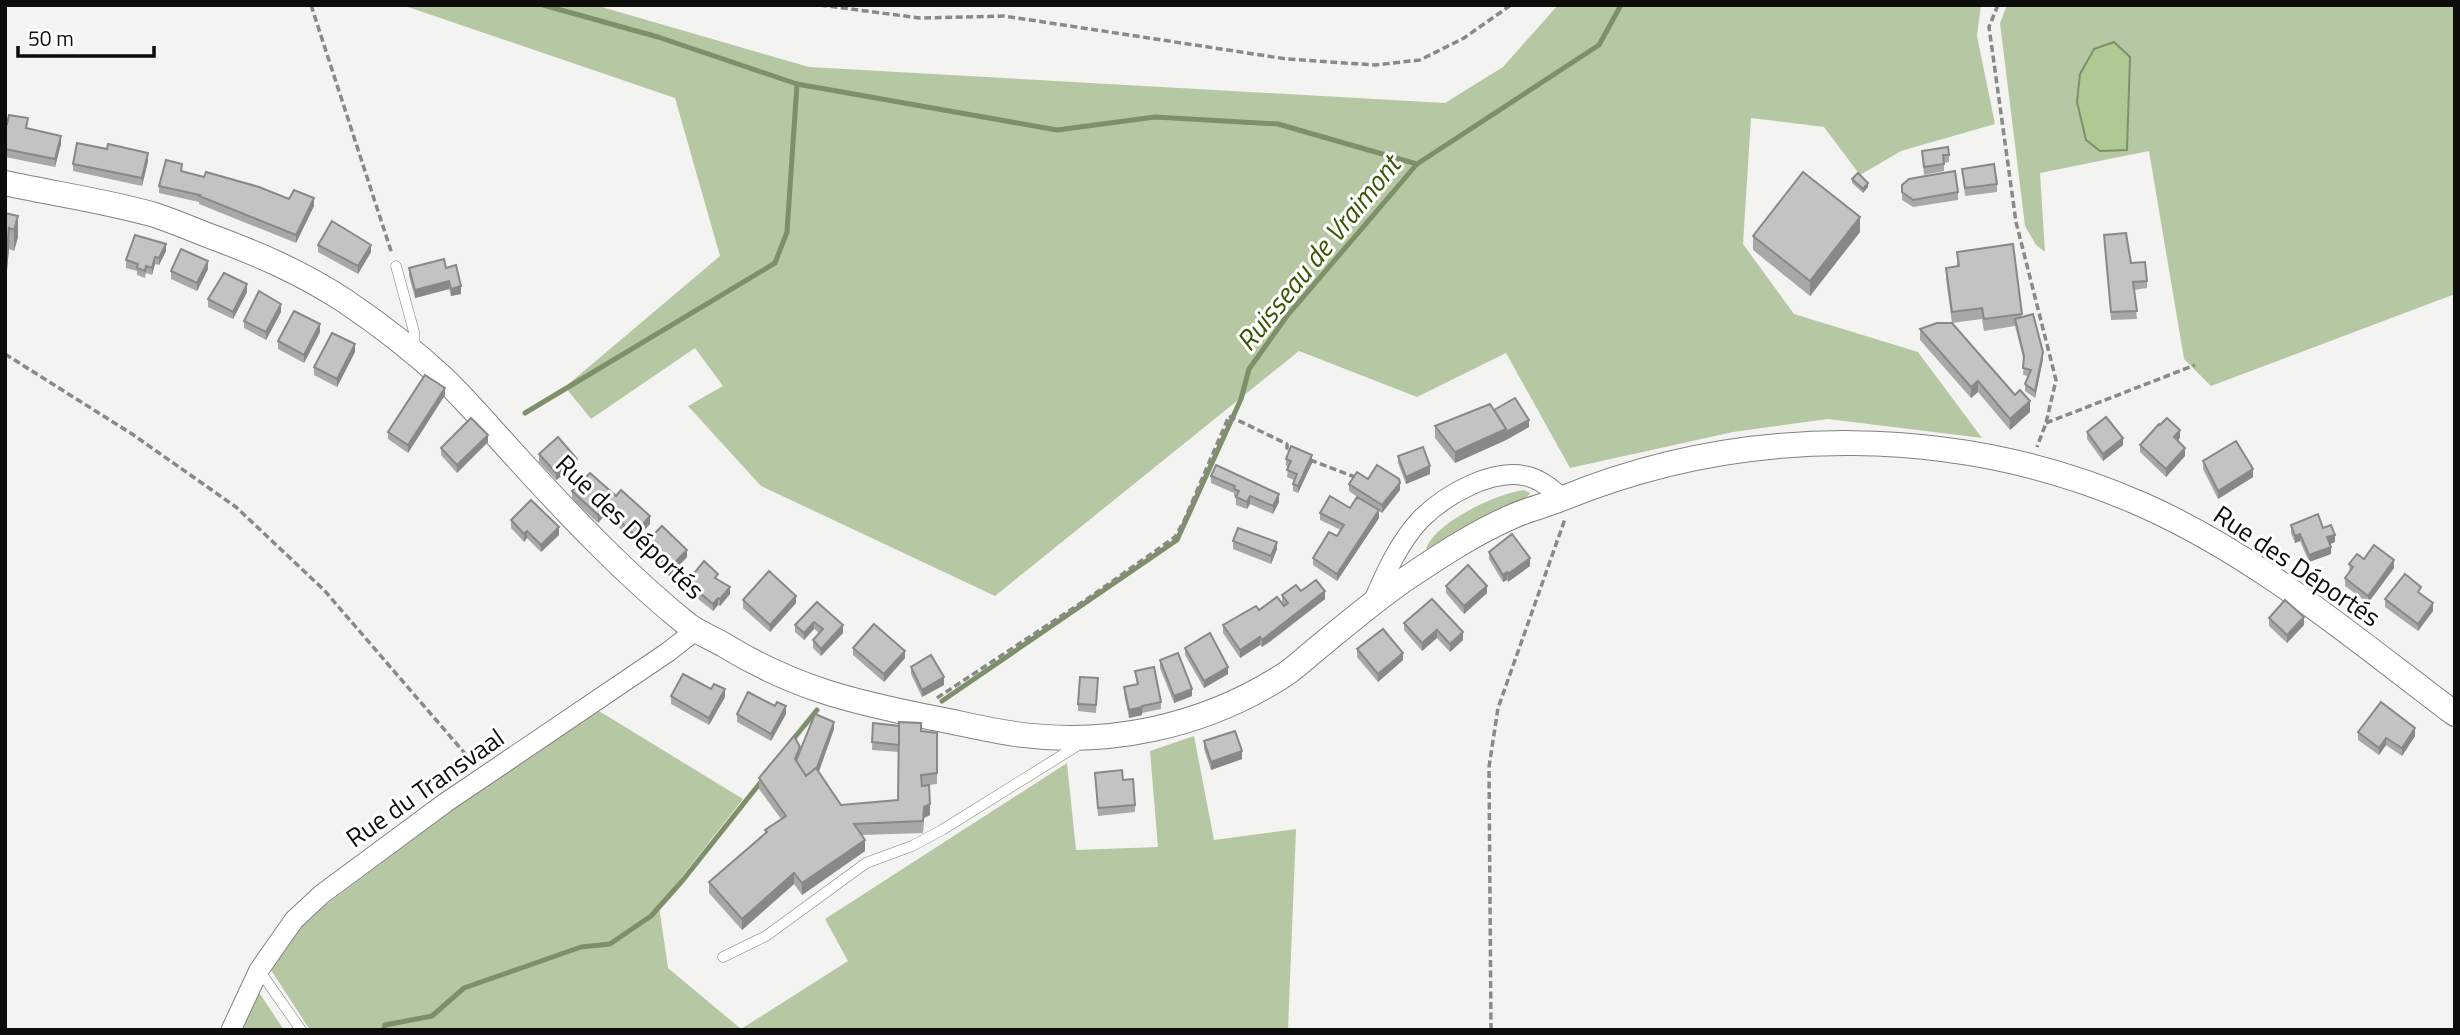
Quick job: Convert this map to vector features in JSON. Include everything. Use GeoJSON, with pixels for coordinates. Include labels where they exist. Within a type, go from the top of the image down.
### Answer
{"type":"FeatureCollection","features":[{"type":"Feature","properties":{"kind":"street","name":"Rue des Déportés"},"geometry":{"type":"LineString","coordinates":[[5,183],[155,215],[264,256],[306,276],[349,304],[446,381],[540,483],[636,580],[695,631],[716,640],[753,664],[794,682],[854,702],[1034,736],[1089,738],[1167,728],[1220,709],[1284,676],[1406,578],[1455,546],[1507,518],[1591,485],[1699,456],[1781,445],[1853,442],[1928,447],[1984,455],[2030,466],[2144,506],[2238,555],[2455,714]]}},
{"type":"Feature","properties":{"kind":"street","name":"Rue des Déportés"},"geometry":{"type":"LineString","coordinates":[[1371,605],[1398,551],[1420,520],[1461,489],[1506,473],[1528,476],[1548,486],[1562,498]]}},
{"type":"Feature","properties":{"kind":"street","name":"Rue du Transvaal"},"geometry":{"type":"LineString","coordinates":[[231,1030],[258,970],[294,920],[322,894],[445,803],[695,631]]}},
{"type":"Feature","properties":{"kind":"lane"},"geometry":{"type":"LineString","coordinates":[[396,266],[414,332],[415,354]]}},
{"type":"Feature","properties":{"kind":"lane"},"geometry":{"type":"LineString","coordinates":[[723,957],[766,936],[866,863],[912,846],[942,830],[1089,738]]}},
{"type":"Feature","properties":{"kind":"lane"},"geometry":{"type":"LineString","coordinates":[[258,970],[301,1030]]}},
{"type":"Feature","properties":{"kind":"path"},"geometry":{"type":"LineString","coordinates":[[311,5],[396,266]]}},
{"type":"Feature","properties":{"kind":"path"},"geometry":{"type":"LineString","coordinates":[[820,5],[920,18],[1003,16],[1287,59],[1375,65],[1420,60],[1465,38],[1511,5]]}},
{"type":"Feature","properties":{"kind":"path"},"geometry":{"type":"LineString","coordinates":[[1998,5],[1989,27],[2016,222],[2056,380],[2046,423],[2030,466]]}},
{"type":"Feature","properties":{"kind":"path"},"geometry":{"type":"LineString","coordinates":[[5,354],[132,434],[236,507],[324,590],[485,776]]}},
{"type":"Feature","properties":{"kind":"path"},"geometry":{"type":"LineString","coordinates":[[2046,423],[2195,365]]}},
{"type":"Feature","properties":{"kind":"path"},"geometry":{"type":"LineString","coordinates":[[922,716],[939,695],[1015,647],[1175,537],[1229,416],[1287,444],[1287,448],[1297,453]]}},
{"type":"Feature","properties":{"kind":"path"},"geometry":{"type":"LineString","coordinates":[[1308,459],[1358,479]]}},
{"type":"Feature","properties":{"kind":"path"},"geometry":{"type":"LineString","coordinates":[[1491,1030],[1489,766],[1498,708],[1565,520],[1566,509],[1562,498]]}},
{"type":"Feature","properties":{"kind":"shaded area"},"geometry":{"type":"Polygon","coordinates":[[[402,5],[595,5],[809,67],[1445,103],[1503,67],[1558,5],[1981,5],[1977,36],[1995,124],[1901,151],[1860,175],[1824,127],[1751,118],[1743,244],[1794,314],[1918,352],[1982,438],[1828,419],[1733,432],[1570,468],[1506,353],[1417,397],[1299,351],[995,596],[761,486],[688,406],[723,386],[695,348],[591,419],[565,387],[720,256],[675,98],[402,5]]]}},
{"type":"Feature","properties":{"kind":"shaded area"},"geometry":{"type":"Polygon","coordinates":[[[2007,5],[2455,5],[2455,294],[2211,386],[2184,359],[2149,151],[2040,173],[2045,252],[2036,245],[2025,226],[2000,23],[2007,5]]]}},
{"type":"Feature","properties":{"kind":"shaded area"},"geometry":{"type":"Polygon","coordinates":[[[2114,42],[2130,57],[2127,150],[2100,151],[2086,140],[2077,102],[2080,74],[2094,49],[2114,42]]]}},
{"type":"Feature","properties":{"kind":"shaded area"},"geometry":{"type":"Polygon","coordinates":[[[1524,490],[1530,493],[1527,497],[1486,517],[1430,550],[1426,549],[1441,529],[1454,519],[1484,503],[1524,490]]]}},
{"type":"Feature","properties":{"kind":"shaded area"},"geometry":{"type":"Polygon","coordinates":[[[599,711],[743,799],[659,906],[668,968],[741,1029],[848,961],[825,919],[1067,763],[1076,850],[1158,847],[1150,751],[1194,736],[1214,840],[1296,829],[1288,1030],[310,1030],[269,967],[303,922],[500,774],[599,711]]]}},
{"type":"Feature","properties":{"kind":"shaded area"},"geometry":{"type":"Polygon","coordinates":[[[256,988],[284,1030],[238,1030],[256,988]]]}},
{"type":"Feature","properties":{"kind":"building"},"geometry":{"type":"Polygon","coordinates":[[[9,115],[28,118],[26,128],[61,136],[55,159],[5,149],[5,124],[9,115]]]}},
{"type":"Feature","properties":{"kind":"building"},"geometry":{"type":"Polygon","coordinates":[[[77,143],[107,149],[108,144],[148,153],[142,178],[73,164],[77,143]]]}},
{"type":"Feature","properties":{"kind":"building"},"geometry":{"type":"Polygon","coordinates":[[[1948,147],[1949,155],[1943,155],[1944,164],[1924,167],[1922,151],[1948,147]]]}},
{"type":"Feature","properties":{"kind":"building"},"geometry":{"type":"Polygon","coordinates":[[[166,160],[182,164],[181,171],[204,177],[206,172],[259,187],[289,199],[294,190],[314,198],[296,235],[200,195],[159,186],[166,160]]]}},
{"type":"Feature","properties":{"kind":"building"},"geometry":{"type":"Polygon","coordinates":[[[1994,164],[1997,184],[1965,188],[1962,169],[1994,164]]]}},
{"type":"Feature","properties":{"kind":"building"},"geometry":{"type":"Polygon","coordinates":[[[1955,171],[1958,192],[1913,200],[1902,192],[1902,185],[1909,179],[1955,171]]]}},
{"type":"Feature","properties":{"kind":"building"},"geometry":{"type":"Polygon","coordinates":[[[1803,172],[1860,217],[1810,281],[1753,236],[1803,172]]]}},
{"type":"Feature","properties":{"kind":"building"},"geometry":{"type":"Polygon","coordinates":[[[1858,173],[1868,183],[1863,189],[1852,179],[1858,173]]]}},
{"type":"Feature","properties":{"kind":"building"},"geometry":{"type":"Polygon","coordinates":[[[5,213],[18,216],[14,230],[9,228],[7,249],[5,249],[5,213]]]}},
{"type":"Feature","properties":{"kind":"building"},"geometry":{"type":"Polygon","coordinates":[[[332,221],[371,245],[358,266],[318,245],[332,221]]]}},
{"type":"Feature","properties":{"kind":"building"},"geometry":{"type":"Polygon","coordinates":[[[2126,233],[2131,263],[2145,262],[2147,281],[2133,282],[2137,311],[2111,312],[2104,235],[2126,233]]]}},
{"type":"Feature","properties":{"kind":"building"},"geometry":{"type":"Polygon","coordinates":[[[135,235],[166,244],[159,258],[155,257],[152,268],[146,266],[145,271],[137,268],[138,264],[126,260],[135,235]]]}},
{"type":"Feature","properties":{"kind":"building"},"geometry":{"type":"Polygon","coordinates":[[[2013,244],[2022,314],[1984,319],[1982,308],[1952,312],[1946,268],[1959,266],[1957,252],[2013,244]]]}},
{"type":"Feature","properties":{"kind":"building"},"geometry":{"type":"Polygon","coordinates":[[[181,249],[208,261],[197,283],[171,271],[181,249]]]}},
{"type":"Feature","properties":{"kind":"building"},"geometry":{"type":"Polygon","coordinates":[[[444,259],[446,268],[456,265],[461,286],[451,289],[449,281],[415,290],[409,268],[444,259]]]}},
{"type":"Feature","properties":{"kind":"building"},"geometry":{"type":"Polygon","coordinates":[[[224,273],[247,284],[233,312],[208,299],[224,273]]]}},
{"type":"Feature","properties":{"kind":"building"},"geometry":{"type":"Polygon","coordinates":[[[259,291],[281,304],[266,332],[244,321],[259,291]]]}},
{"type":"Feature","properties":{"kind":"building"},"geometry":{"type":"Polygon","coordinates":[[[294,311],[320,324],[304,355],[278,341],[294,311]]]}},
{"type":"Feature","properties":{"kind":"building"},"geometry":{"type":"Polygon","coordinates":[[[2033,314],[2043,352],[2035,391],[2025,384],[2031,370],[2023,368],[2024,356],[2015,319],[2033,314]]]}},
{"type":"Feature","properties":{"kind":"building"},"geometry":{"type":"Polygon","coordinates":[[[1937,323],[1952,323],[2015,395],[2020,390],[2030,401],[2010,419],[1978,381],[1971,387],[1920,329],[1937,323]]]}},
{"type":"Feature","properties":{"kind":"building"},"geometry":{"type":"Polygon","coordinates":[[[332,333],[355,344],[337,379],[314,367],[332,333]]]}},
{"type":"Feature","properties":{"kind":"building"},"geometry":{"type":"Polygon","coordinates":[[[425,375],[445,388],[408,445],[388,432],[425,375]]]}},
{"type":"Feature","properties":{"kind":"building"},"geometry":{"type":"Polygon","coordinates":[[[1515,398],[1529,420],[1506,432],[1494,410],[1515,398]]]}},
{"type":"Feature","properties":{"kind":"building"},"geometry":{"type":"Polygon","coordinates":[[[1490,404],[1506,429],[1455,452],[1435,426],[1490,404]]]}},
{"type":"Feature","properties":{"kind":"building"},"geometry":{"type":"Polygon","coordinates":[[[2106,417],[2123,438],[2103,454],[2087,432],[2106,417]]]}},
{"type":"Feature","properties":{"kind":"building"},"geometry":{"type":"Polygon","coordinates":[[[471,418],[488,435],[457,465],[441,448],[471,418]]]}},
{"type":"Feature","properties":{"kind":"building"},"geometry":{"type":"Polygon","coordinates":[[[2167,418],[2180,430],[2174,437],[2185,448],[2166,469],[2140,445],[2167,418]]]}},
{"type":"Feature","properties":{"kind":"building"},"geometry":{"type":"Polygon","coordinates":[[[558,437],[577,459],[556,473],[539,454],[558,437]]]}},
{"type":"Feature","properties":{"kind":"building"},"geometry":{"type":"Polygon","coordinates":[[[2236,441],[2253,469],[2218,491],[2203,461],[2236,441]]]}},
{"type":"Feature","properties":{"kind":"building"},"geometry":{"type":"Polygon","coordinates":[[[1291,446],[1312,455],[1298,486],[1293,484],[1297,474],[1287,470],[1291,461],[1286,459],[1291,446]]]}},
{"type":"Feature","properties":{"kind":"building"},"geometry":{"type":"Polygon","coordinates":[[[1423,447],[1430,466],[1406,477],[1398,456],[1423,447]]]}},
{"type":"Feature","properties":{"kind":"building"},"geometry":{"type":"Polygon","coordinates":[[[1216,465],[1279,494],[1273,506],[1250,496],[1247,502],[1236,497],[1239,491],[1234,489],[1235,486],[1211,476],[1216,465]]]}},
{"type":"Feature","properties":{"kind":"building"},"geometry":{"type":"Polygon","coordinates":[[[1377,465],[1399,479],[1400,483],[1382,505],[1349,484],[1357,472],[1368,479],[1377,465]]]}},
{"type":"Feature","properties":{"kind":"building"},"geometry":{"type":"Polygon","coordinates":[[[590,473],[616,496],[621,490],[650,516],[634,534],[605,508],[598,515],[572,491],[590,473]]]}},
{"type":"Feature","properties":{"kind":"building"},"geometry":{"type":"Polygon","coordinates":[[[1330,496],[1350,508],[1357,497],[1379,510],[1337,574],[1313,558],[1329,532],[1337,536],[1344,525],[1320,513],[1330,496]]]}},
{"type":"Feature","properties":{"kind":"building"},"geometry":{"type":"Polygon","coordinates":[[[531,500],[559,527],[541,545],[527,531],[524,534],[511,520],[531,500]]]}},
{"type":"Feature","properties":{"kind":"building"},"geometry":{"type":"Polygon","coordinates":[[[2318,514],[2323,528],[2331,525],[2335,535],[2327,537],[2331,547],[2309,555],[2300,534],[2295,536],[2291,525],[2318,514]]]}},
{"type":"Feature","properties":{"kind":"building"},"geometry":{"type":"Polygon","coordinates":[[[662,526],[687,550],[669,568],[644,544],[662,526]]]}},
{"type":"Feature","properties":{"kind":"building"},"geometry":{"type":"Polygon","coordinates":[[[1238,528],[1277,542],[1271,556],[1233,541],[1238,528]]]}},
{"type":"Feature","properties":{"kind":"building"},"geometry":{"type":"Polygon","coordinates":[[[1512,534],[1530,558],[1503,575],[1489,552],[1512,534]]]}},
{"type":"Feature","properties":{"kind":"building"},"geometry":{"type":"Polygon","coordinates":[[[2374,545],[2394,560],[2368,596],[2345,578],[2353,567],[2349,564],[2357,554],[2364,559],[2374,545]]]}},
{"type":"Feature","properties":{"kind":"building"},"geometry":{"type":"Polygon","coordinates":[[[704,561],[718,574],[715,578],[730,587],[713,604],[687,582],[704,561]]]}},
{"type":"Feature","properties":{"kind":"building"},"geometry":{"type":"Polygon","coordinates":[[[1468,565],[1487,586],[1464,606],[1446,586],[1468,565]]]}},
{"type":"Feature","properties":{"kind":"building"},"geometry":{"type":"Polygon","coordinates":[[[769,571],[796,596],[770,625],[743,600],[769,571]]]}},
{"type":"Feature","properties":{"kind":"building"},"geometry":{"type":"Polygon","coordinates":[[[2405,574],[2421,587],[2418,592],[2433,603],[2418,624],[2385,599],[2405,574]]]}},
{"type":"Feature","properties":{"kind":"building"},"geometry":{"type":"Polygon","coordinates":[[[1316,580],[1325,591],[1262,640],[1260,637],[1240,650],[1223,625],[1256,606],[1259,610],[1277,597],[1284,606],[1288,603],[1282,595],[1296,585],[1301,591],[1316,580]]]}},
{"type":"Feature","properties":{"kind":"building"},"geometry":{"type":"Polygon","coordinates":[[[1432,599],[1463,632],[1450,644],[1437,630],[1422,643],[1404,623],[1432,599]]]}},
{"type":"Feature","properties":{"kind":"building"},"geometry":{"type":"Polygon","coordinates":[[[2285,600],[2304,617],[2287,635],[2269,618],[2285,600]]]}},
{"type":"Feature","properties":{"kind":"building"},"geometry":{"type":"Polygon","coordinates":[[[817,602],[843,625],[821,649],[813,640],[823,629],[814,622],[804,633],[795,625],[817,602]]]}},
{"type":"Feature","properties":{"kind":"building"},"geometry":{"type":"Polygon","coordinates":[[[874,624],[905,651],[884,674],[853,648],[874,624]]]}},
{"type":"Feature","properties":{"kind":"building"},"geometry":{"type":"Polygon","coordinates":[[[1383,629],[1403,653],[1378,674],[1357,649],[1383,629]]]}},
{"type":"Feature","properties":{"kind":"building"},"geometry":{"type":"Polygon","coordinates":[[[1210,633],[1228,667],[1204,681],[1185,648],[1210,633]]]}},
{"type":"Feature","properties":{"kind":"building"},"geometry":{"type":"Polygon","coordinates":[[[1178,653],[1192,689],[1174,696],[1160,660],[1178,653]]]}},
{"type":"Feature","properties":{"kind":"building"},"geometry":{"type":"Polygon","coordinates":[[[931,655],[944,677],[922,690],[911,667],[931,655]]]}},
{"type":"Feature","properties":{"kind":"building"},"geometry":{"type":"Polygon","coordinates":[[[1154,667],[1161,702],[1129,710],[1124,687],[1138,684],[1135,671],[1154,667]]]}},
{"type":"Feature","properties":{"kind":"building"},"geometry":{"type":"Polygon","coordinates":[[[683,674],[711,689],[714,684],[725,689],[709,718],[671,696],[683,674]]]}},
{"type":"Feature","properties":{"kind":"building"},"geometry":{"type":"Polygon","coordinates":[[[1080,677],[1098,678],[1096,705],[1078,704],[1080,677]]]}},
{"type":"Feature","properties":{"kind":"building"},"geometry":{"type":"Polygon","coordinates":[[[748,692],[775,706],[777,702],[786,706],[771,734],[737,714],[748,692]]]}},
{"type":"Feature","properties":{"kind":"building"},"geometry":{"type":"Polygon","coordinates":[[[2381,702],[2415,728],[2402,748],[2386,738],[2379,748],[2358,732],[2381,702]]]}},
{"type":"Feature","properties":{"kind":"building"},"geometry":{"type":"Polygon","coordinates":[[[815,714],[834,722],[816,770],[806,776],[796,761],[815,714]]]}},
{"type":"Feature","properties":{"kind":"building"},"geometry":{"type":"Polygon","coordinates":[[[899,722],[921,723],[921,731],[937,733],[937,773],[921,775],[922,786],[929,785],[930,804],[924,807],[923,821],[854,824],[865,840],[802,883],[794,873],[742,919],[709,882],[767,832],[765,830],[786,816],[759,778],[794,736],[800,747],[795,759],[806,776],[816,768],[841,805],[898,800],[899,722]]]}},
{"type":"Feature","properties":{"kind":"building"},"geometry":{"type":"Polygon","coordinates":[[[873,723],[899,726],[899,745],[872,742],[873,723]]]}},
{"type":"Feature","properties":{"kind":"building"},"geometry":{"type":"Polygon","coordinates":[[[1235,731],[1242,751],[1211,762],[1204,741],[1235,731]]]}},
{"type":"Feature","properties":{"kind":"building"},"geometry":{"type":"Polygon","coordinates":[[[1122,770],[1123,780],[1133,779],[1135,805],[1098,808],[1095,773],[1122,770]]]}},
{"type":"Feature","properties":{"kind":"waterway"},"geometry":{"type":"LineString","coordinates":[[543,5],[658,37],[797,84],[1057,130],[1155,117],[1278,124],[1417,164]]}},
{"type":"Feature","properties":{"kind":"waterway","name":"Ruisseau de Vraimont"},"geometry":{"type":"LineString","coordinates":[[942,701],[1177,540],[1241,399],[1249,369],[1287,316],[1417,164],[1599,45],[1621,5]]}},
{"type":"Feature","properties":{"kind":"waterway"},"geometry":{"type":"LineString","coordinates":[[525,413],[775,263],[787,232],[797,84]]}},
{"type":"Feature","properties":{"kind":"waterway","name":"Ruisseau de Vraimont"},"geometry":{"type":"LineString","coordinates":[[791,742],[817,710]]}},
{"type":"Feature","properties":{"kind":"waterway","name":"Ruisseau de Vraimont"},"geometry":{"type":"LineString","coordinates":[[384,1030],[385,1025],[432,1016],[464,988],[581,947],[610,944],[651,916],[764,778]]}}]}
